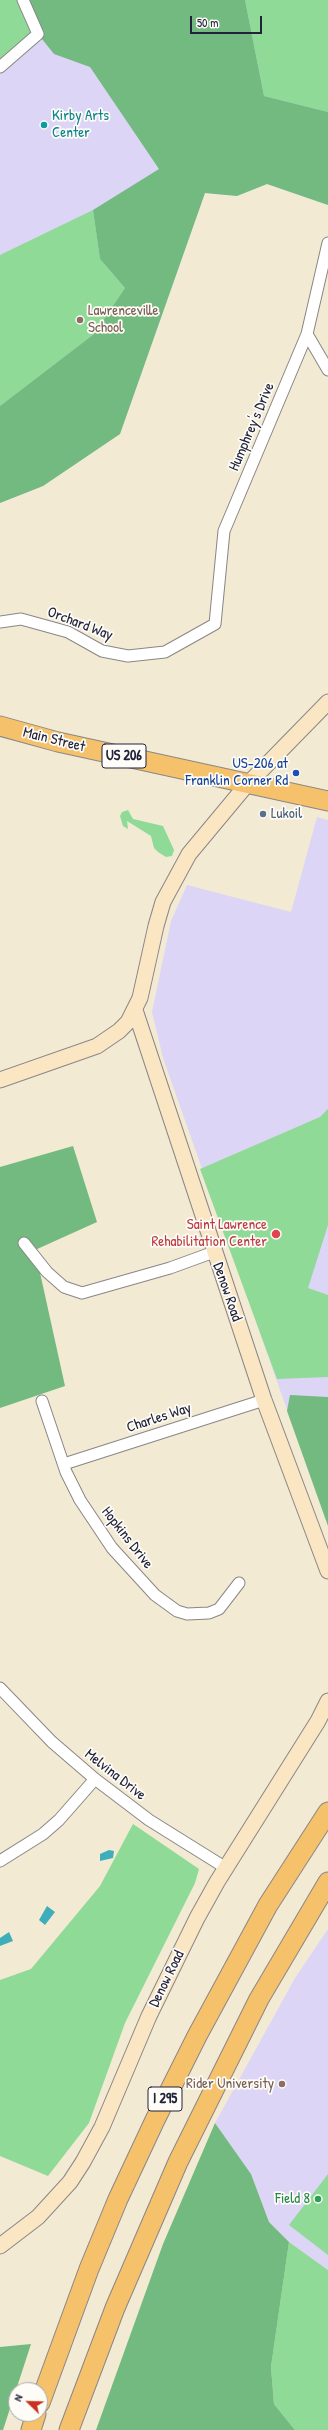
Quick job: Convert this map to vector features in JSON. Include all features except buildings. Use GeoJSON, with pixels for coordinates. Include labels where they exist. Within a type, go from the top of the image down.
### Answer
{"type":"FeatureCollection","features":[{"type":"Feature","properties":{"kind":"highway","name":"Main Street"},"geometry":{"type":"LineString","coordinates":[[0,726],[58,742],[250,782]]}},
{"type":"Feature","properties":{"kind":"highway","name":"US 206"},"geometry":{"type":"LineString","coordinates":[[250,782],[328,791]]}},
{"type":"Feature","properties":{"kind":"highway","name":"US 206"},"geometry":{"type":"LineString","coordinates":[[250,782],[328,801]]}},
{"type":"Feature","properties":{"kind":"highway","name":"I 295"},"geometry":{"type":"LineString","coordinates":[[48,2382],[92,2262],[118,2199],[155,2120],[197,2036],[268,1905],[328,1812]]}},
{"type":"Feature","properties":{"kind":"highway","name":"I 295"},"geometry":{"type":"LineString","coordinates":[[69,2430],[115,2308],[181,2155],[260,1999],[328,1882]]}},
{"type":"Feature","properties":{"kind":"street"},"geometry":{"type":"LineString","coordinates":[[0,67],[38,34],[23,0]]}},
{"type":"Feature","properties":{"kind":"street","name":"Humphrey's Drive"},"geometry":{"type":"LineString","coordinates":[[215,624],[224,531],[306,334],[328,243]]}},
{"type":"Feature","properties":{"kind":"street"},"geometry":{"type":"LineString","coordinates":[[306,334],[328,370]]}},
{"type":"Feature","properties":{"kind":"street","name":"Orchard Way"},"geometry":{"type":"LineString","coordinates":[[0,622],[21,619],[68,632],[102,651],[128,656],[165,652],[215,624]]}},
{"type":"Feature","properties":{"kind":"street"},"geometry":{"type":"LineString","coordinates":[[0,1080],[97,1046],[119,1031],[135,1010],[140,998],[156,926],[175,876],[198,841],[250,782],[328,702]]}},
{"type":"Feature","properties":{"kind":"street","name":"Denow Road"},"geometry":{"type":"LineString","coordinates":[[135,1010],[264,1400],[328,1571]]}},
{"type":"Feature","properties":{"kind":"street"},"geometry":{"type":"LineString","coordinates":[[24,1243],[48,1272],[64,1287],[82,1293],[170,1268],[214,1252]]}},
{"type":"Feature","properties":{"kind":"street","name":"Charles Way"},"geometry":{"type":"LineString","coordinates":[[64,1464],[264,1400]]}},
{"type":"Feature","properties":{"kind":"street","name":"Hopkins Drive"},"geometry":{"type":"LineString","coordinates":[[42,1401],[64,1464],[80,1500],[112,1548],[132,1573],[167,1605],[187,1614],[209,1613],[219,1609],[239,1583]]}},
{"type":"Feature","properties":{"kind":"street","name":"Melvina Drive"},"geometry":{"type":"LineString","coordinates":[[0,1689],[52,1742],[95,1779],[149,1820],[226,1868]]}},
{"type":"Feature","properties":{"kind":"street","name":"Denow Road"},"geometry":{"type":"LineString","coordinates":[[0,2246],[38,2217],[65,2188],[83,2162],[102,2127],[172,1967],[226,1868],[318,1721],[328,1701]]}},
{"type":"Feature","properties":{"kind":"street"},"geometry":{"type":"LineString","coordinates":[[0,1861],[43,1834],[64,1815],[95,1779]]}},
{"type":"Feature","properties":{"kind":"shaded area","name":"Lawrenceville School"},"geometry":{"type":"Polygon","coordinates":[[[0,0],[328,0],[328,205],[267,184],[237,196],[205,193],[120,434],[43,486],[0,503],[0,0]]]}},
{"type":"Feature","properties":{"kind":"shaded area","name":"Saint Lawrence Rehabilitation Center"},"geometry":{"type":"Polygon","coordinates":[[[317,817],[328,820],[328,1526],[163,1058],[152,1012],[171,921],[187,885],[291,912],[317,817]]]}},
{"type":"Feature","properties":{"kind":"shaded area","name":"Rider University"},"geometry":{"type":"Polygon","coordinates":[[[328,1929],[328,2270],[289,2242],[269,2222],[251,2174],[215,2123],[295,1978],[328,1929]]]}},
{"type":"Feature","properties":{"kind":"green space"},"geometry":{"type":"Polygon","coordinates":[[[0,0],[18,0],[32,33],[0,61],[0,0]]]}},
{"type":"Feature","properties":{"kind":"green space"},"geometry":{"type":"Polygon","coordinates":[[[30,0],[245,0],[264,96],[328,112],[328,205],[267,184],[237,196],[205,193],[120,434],[43,486],[0,503],[0,406],[94,334],[125,288],[100,259],[93,210],[159,169],[90,67],[54,54],[38,34],[37,21],[30,0]]]}},
{"type":"Feature","properties":{"kind":"green space"},"geometry":{"type":"Polygon","coordinates":[[[245,0],[328,0],[328,112],[264,96],[245,0]]]}},
{"type":"Feature","properties":{"kind":"green space"},"geometry":{"type":"Polygon","coordinates":[[[93,210],[100,259],[125,288],[94,334],[0,406],[0,255],[93,210]]]}},
{"type":"Feature","properties":{"kind":"green space"},"geometry":{"type":"Polygon","coordinates":[[[128,810],[133,819],[163,826],[174,850],[172,856],[166,857],[158,852],[154,848],[151,836],[127,821],[128,829],[123,826],[120,816],[122,812],[128,810]]]}},
{"type":"Feature","properties":{"kind":"green space"},"geometry":{"type":"Polygon","coordinates":[[[328,1109],[328,1225],[308,1288],[328,1295],[328,1377],[277,1379],[200,1169],[320,1117],[328,1109]]]}},
{"type":"Feature","properties":{"kind":"green space"},"geometry":{"type":"Polygon","coordinates":[[[73,1146],[97,1222],[35,1250],[65,1386],[0,1408],[0,1167],[73,1146]]]}},
{"type":"Feature","properties":{"kind":"green space"},"geometry":{"type":"Polygon","coordinates":[[[290,1395],[328,1397],[328,1526],[287,1411],[290,1395]]]}},
{"type":"Feature","properties":{"kind":"green space"},"geometry":{"type":"Polygon","coordinates":[[[133,1824],[199,1869],[195,1883],[125,2023],[89,2123],[48,2176],[0,2156],[0,1980],[31,1969],[100,1886],[133,1824]]]}},
{"type":"Feature","properties":{"kind":"green space"},"geometry":{"type":"Polygon","coordinates":[[[215,2123],[251,2174],[269,2222],[289,2242],[271,2367],[274,2404],[295,2430],[96,2430],[163,2244],[215,2123]]]}},
{"type":"Feature","properties":{"kind":"green space","name":"Field 8"},"geometry":{"type":"Polygon","coordinates":[[[328,2174],[328,2255],[289,2225],[328,2174]]]}},
{"type":"Feature","properties":{"kind":"green space"},"geometry":{"type":"Polygon","coordinates":[[[289,2242],[328,2270],[328,2430],[295,2430],[274,2404],[271,2367],[289,2242]]]}},
{"type":"Feature","properties":{"kind":"green space"},"geometry":{"type":"Polygon","coordinates":[[[31,2344],[19,2382],[8,2382],[8,2415],[3,2430],[0,2430],[0,2347],[31,2344]]]}},
{"type":"Feature","properties":{"kind":"water"},"geometry":{"type":"Polygon","coordinates":[[[109,1850],[114,1851],[113,1858],[100,1861],[100,1854],[109,1850]]]}},
{"type":"Feature","properties":{"kind":"water"},"geometry":{"type":"Polygon","coordinates":[[[47,1906],[55,1912],[45,1925],[39,1920],[47,1906]]]}},
{"type":"Feature","properties":{"kind":"water"},"geometry":{"type":"Polygon","coordinates":[[[9,1932],[13,1941],[0,1946],[0,1938],[9,1932]]]}},
{"type":"Feature","properties":{"kind":"place","name":"Kirby Arts Center"},"geometry":{"type":"Point","coordinates":[44,125]}},
{"type":"Feature","properties":{"kind":"place","name":"Lawrenceville School"},"geometry":{"type":"Point","coordinates":[80,320]}},
{"type":"Feature","properties":{"kind":"place","name":"US-206 at Franklin Corner Rd"},"geometry":{"type":"Point","coordinates":[296,773]}},
{"type":"Feature","properties":{"kind":"place","name":"Lukoil"},"geometry":{"type":"Point","coordinates":[263,814]}},
{"type":"Feature","properties":{"kind":"place","name":"Saint Lawrence Rehabilitation Center"},"geometry":{"type":"Point","coordinates":[276,1234]}},
{"type":"Feature","properties":{"kind":"place","name":"Rider University"},"geometry":{"type":"Point","coordinates":[282,2084]}},
{"type":"Feature","properties":{"kind":"place","name":"Field 8"},"geometry":{"type":"Point","coordinates":[318,2199]}}]}
